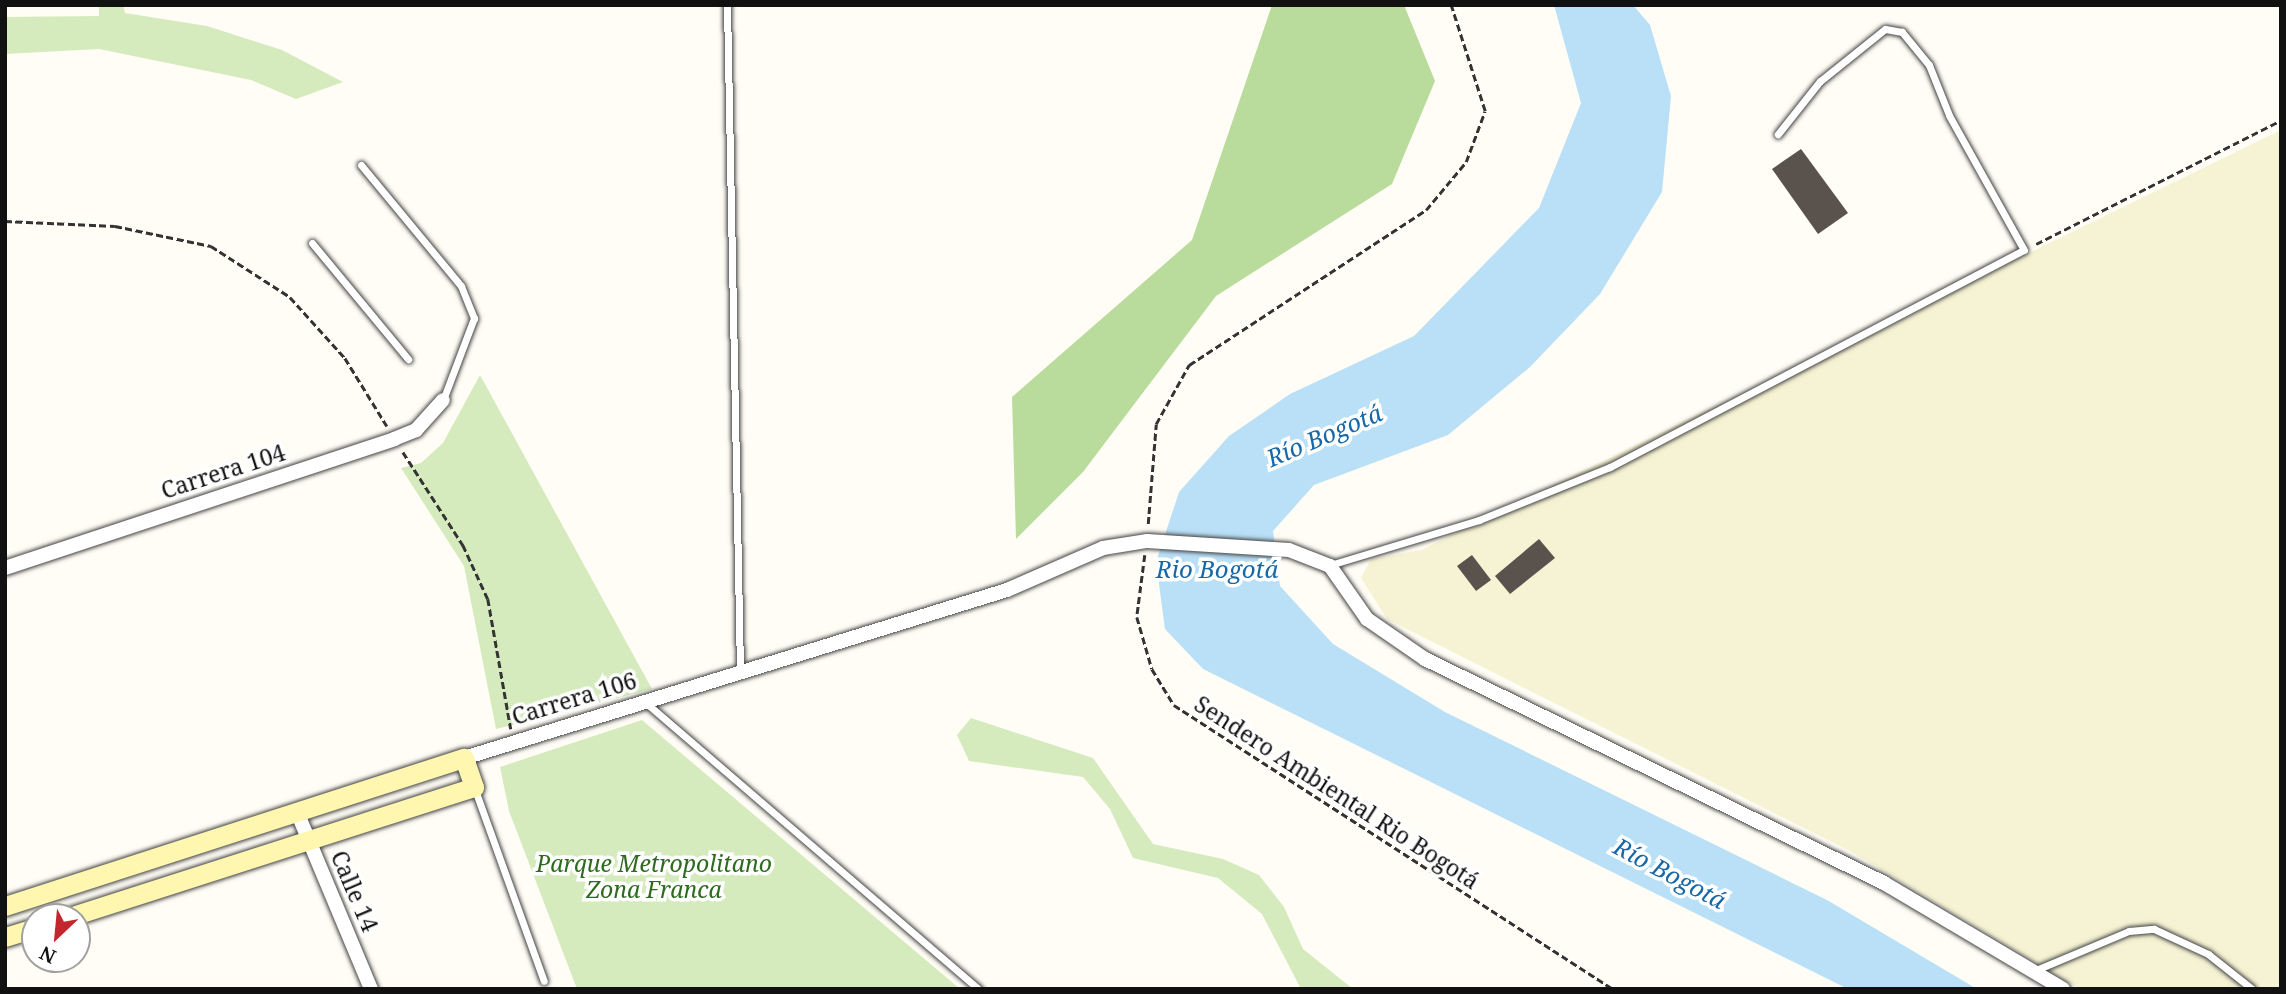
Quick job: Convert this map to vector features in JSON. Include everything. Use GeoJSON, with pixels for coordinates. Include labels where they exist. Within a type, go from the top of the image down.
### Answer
{"type":"FeatureCollection","features":[{"type":"Feature","properties":{"kind":"street","name":"Carrera 104"},"geometry":{"type":"LineString","coordinates":[[5,568],[394,439],[416,430],[443,400]]}},
{"type":"Feature","properties":{"kind":"street","name":"Carrera 106"},"geometry":{"type":"LineString","coordinates":[[5,906],[514,742],[1007,590],[1103,548],[1152,541],[1289,550],[1329,566]]}},
{"type":"Feature","properties":{"kind":"street"},"geometry":{"type":"LineString","coordinates":[[1329,566],[1367,619],[1425,659],[1884,883],[2036,970],[2063,989]]}},
{"type":"Feature","properties":{"kind":"street"},"geometry":{"type":"LineString","coordinates":[[91,910],[474,787],[464,758]]}},
{"type":"Feature","properties":{"kind":"street","name":"Calle 14"},"geometry":{"type":"LineString","coordinates":[[297,812],[371,989]]}},
{"type":"Feature","properties":{"kind":"lane"},"geometry":{"type":"LineString","coordinates":[[727,5],[740,673]]}},
{"type":"Feature","properties":{"kind":"lane"},"geometry":{"type":"LineString","coordinates":[[1329,566],[1479,520],[1610,467],[2024,250],[1949,115],[1929,65],[1902,32],[1885,29],[1820,81],[1778,134]]}},
{"type":"Feature","properties":{"kind":"lane"},"geometry":{"type":"LineString","coordinates":[[361,165],[461,286],[474,318],[443,400]]}},
{"type":"Feature","properties":{"kind":"lane"},"geometry":{"type":"LineString","coordinates":[[312,243],[408,359]]}},
{"type":"Feature","properties":{"kind":"lane"},"geometry":{"type":"LineString","coordinates":[[646,702],[979,989]]}},
{"type":"Feature","properties":{"kind":"lane"},"geometry":{"type":"LineString","coordinates":[[474,787],[544,981]]}},
{"type":"Feature","properties":{"kind":"lane"},"geometry":{"type":"LineString","coordinates":[[2036,970],[2129,931],[2154,929],[2208,954],[2252,989]]}},
{"type":"Feature","properties":{"kind":"path","name":"Sendero Ambiental Rio Bogotá"},"geometry":{"type":"LineString","coordinates":[[1451,5],[1485,111],[1466,162],[1426,210],[1189,366],[1156,424],[1152,541],[1137,617],[1152,669],[1174,705],[1613,989]]}},
{"type":"Feature","properties":{"kind":"path"},"geometry":{"type":"LineString","coordinates":[[2024,250],[2281,120]]}},
{"type":"Feature","properties":{"kind":"path"},"geometry":{"type":"LineString","coordinates":[[5,222],[115,226],[211,246],[290,297],[345,358],[463,544],[488,599],[514,742]]}},
{"type":"Feature","properties":{"kind":"shaded area"},"geometry":{"type":"Polygon","coordinates":[[[2281,130],[2281,989],[2080,989],[1850,851],[1387,619],[1361,578],[1371,559],[1421,550],[2281,130]]]}},
{"type":"Feature","properties":{"kind":"green space"},"geometry":{"type":"Polygon","coordinates":[[[99,5],[123,5],[125,13],[207,26],[282,50],[343,82],[296,99],[251,80],[99,49],[5,54],[5,17],[99,16],[99,5]]]}},
{"type":"Feature","properties":{"kind":"green space"},"geometry":{"type":"Polygon","coordinates":[[[1272,5],[1404,5],[1435,81],[1392,184],[1216,296],[1083,472],[1016,539],[1012,397],[1192,240],[1272,5]]]}},
{"type":"Feature","properties":{"kind":"green space"},"geometry":{"type":"Polygon","coordinates":[[[480,375],[652,689],[496,729],[464,566],[401,468],[421,463],[443,443],[480,375]]]}},
{"type":"Feature","properties":{"kind":"green space"},"geometry":{"type":"Polygon","coordinates":[[[971,718],[1093,758],[1153,844],[1223,859],[1259,875],[1284,907],[1303,949],[1353,989],[1301,989],[1262,914],[1218,878],[1133,858],[1110,809],[1083,777],[969,761],[957,735],[971,718]]]}},
{"type":"Feature","properties":{"kind":"green space","name":"Parque Metropolitano Zona Franca"},"geometry":{"type":"Polygon","coordinates":[[[642,720],[960,989],[577,989],[509,811],[500,767],[642,720]]]}},
{"type":"Feature","properties":{"kind":"water","name":"Rio Bogotá"},"geometry":{"type":"Polygon","coordinates":[[[1554,5],[1633,5],[1650,25],[1671,96],[1662,192],[1600,294],[1530,367],[1448,435],[1314,485],[1273,531],[1280,586],[1333,644],[1445,712],[1827,900],[1977,989],[1848,989],[1203,669],[1165,629],[1156,562],[1179,492],[1229,436],[1290,394],[1414,336],[1539,208],[1581,103],[1554,5]]]}},
{"type":"Feature","properties":{"kind":"building"},"geometry":{"type":"Polygon","coordinates":[[[1801,149],[1848,213],[1818,234],[1772,169],[1801,149]]]}},
{"type":"Feature","properties":{"kind":"building"},"geometry":{"type":"Polygon","coordinates":[[[1539,539],[1555,558],[1510,594],[1495,576],[1539,539]]]}},
{"type":"Feature","properties":{"kind":"building"},"geometry":{"type":"Polygon","coordinates":[[[1472,555],[1491,580],[1476,591],[1457,566],[1472,555]]]}},
{"type":"Feature","properties":{"kind":"water label","name":"Río Bogotá"},"geometry":{"type":"Point","coordinates":[1324,435]}},
{"type":"Feature","properties":{"kind":"water label","name":"Río Bogotá"},"geometry":{"type":"Point","coordinates":[1670,873]}}]}
